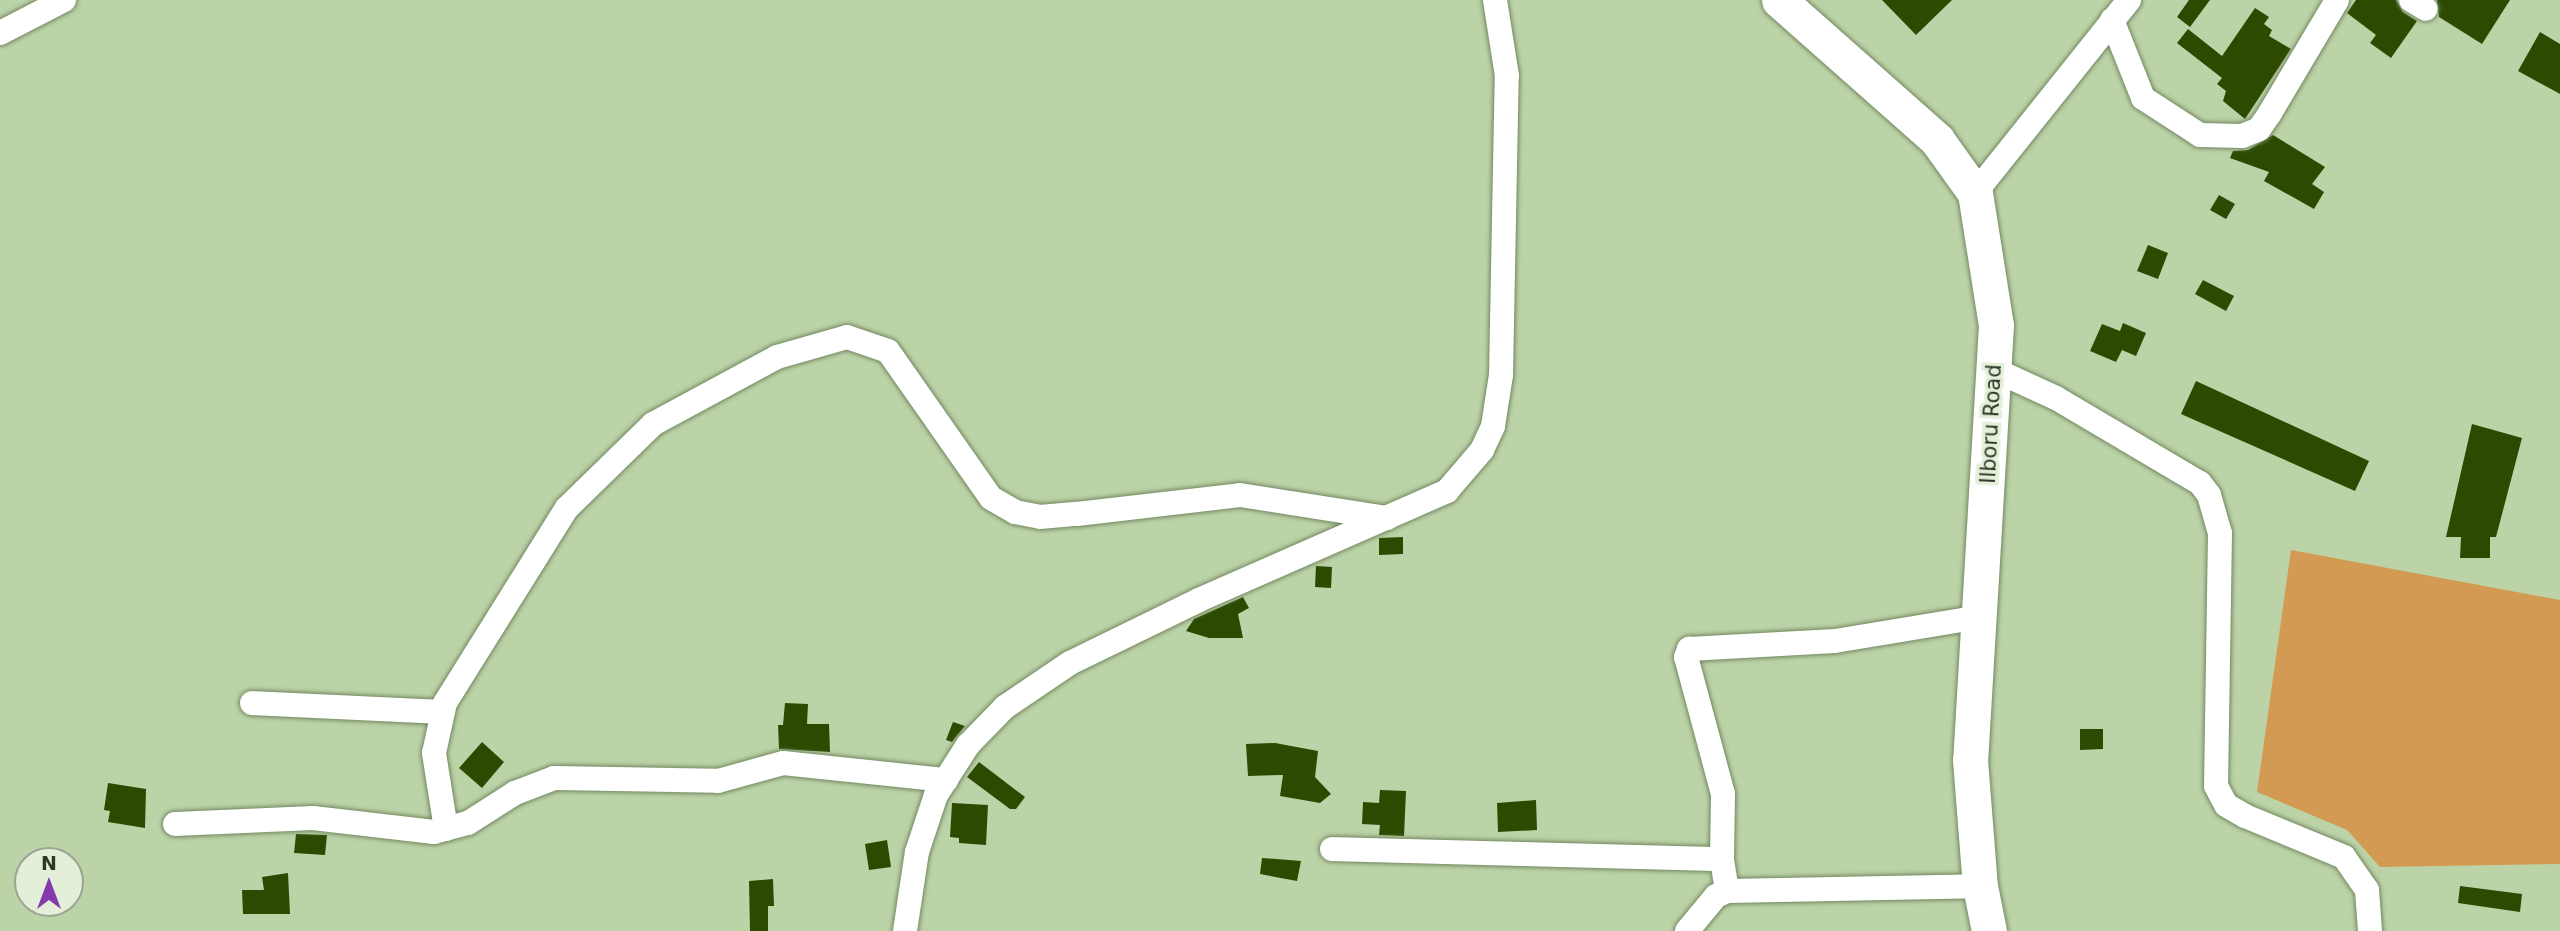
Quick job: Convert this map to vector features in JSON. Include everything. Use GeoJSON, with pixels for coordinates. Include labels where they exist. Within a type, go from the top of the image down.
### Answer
{"type":"FeatureCollection","features":[{"type":"Feature","properties":{"kind":"street"},"geometry":{"type":"LineString","coordinates":[[0,33],[64,0]]}},
{"type":"Feature","properties":{"kind":"street"},"geometry":{"type":"LineString","coordinates":[[905,931],[917,852],[946,780],[968,745],[1005,708],[1070,663],[1199,600],[1447,491],[1466,474],[1493,426],[1501,375],[1507,76],[1495,0]]}},
{"type":"Feature","properties":{"kind":"street","name":"Ilboru Road"},"geometry":{"type":"LineString","coordinates":[[1779,0],[1937,140],[1975,193],[1996,325],[1980,617],[1969,760],[1980,886],[1989,931]]}},
{"type":"Feature","properties":{"kind":"street"},"geometry":{"type":"LineString","coordinates":[[1975,193],[2129,0]]}},
{"type":"Feature","properties":{"kind":"street"},"geometry":{"type":"LineString","coordinates":[[2112,20],[2143,97],[2200,135],[2242,136],[2259,128],[2270,113],[2337,0]]}},
{"type":"Feature","properties":{"kind":"street"},"geometry":{"type":"LineString","coordinates":[[446,829],[433,752],[442,712],[567,508],[592,479],[653,424],[777,357],[828,340],[862,339],[888,351],[991,498],[1015,512],[1040,517],[1240,495],[1387,518]]}},
{"type":"Feature","properties":{"kind":"street"},"geometry":{"type":"LineString","coordinates":[[1995,370],[2056,398],[2200,483],[2209,495],[2220,533],[2216,786],[2227,805],[2245,816],[2344,858],[2367,890],[2370,931]]}},
{"type":"Feature","properties":{"kind":"street"},"geometry":{"type":"LineString","coordinates":[[1727,891],[1722,859],[1723,794],[1686,657],[1689,649],[1835,640],[1980,617]]}},
{"type":"Feature","properties":{"kind":"street"},"geometry":{"type":"LineString","coordinates":[[252,703],[442,712]]}},
{"type":"Feature","properties":{"kind":"street"},"geometry":{"type":"LineString","coordinates":[[175,824],[313,818],[410,832],[446,829],[468,823],[526,788],[554,778],[718,781],[783,763],[807,763],[946,780]]}},
{"type":"Feature","properties":{"kind":"street"},"geometry":{"type":"LineString","coordinates":[[1332,849],[1722,859]]}},
{"type":"Feature","properties":{"kind":"street"},"geometry":{"type":"LineString","coordinates":[[1687,931],[1716,896],[1727,891],[1980,886]]}},
{"type":"Feature","properties":{"kind":"shaded area"},"geometry":{"type":"Polygon","coordinates":[[[2291,550],[2560,600],[2560,864],[2380,867],[2347,830],[2257,792],[2291,550]]]}},
{"type":"Feature","properties":{"kind":"building"},"geometry":{"type":"Polygon","coordinates":[[[1882,0],[1952,0],[1916,35],[1882,0]]]}},
{"type":"Feature","properties":{"kind":"building"},"geometry":{"type":"Polygon","coordinates":[[[2189,0],[2210,0],[2190,27],[2177,17],[2189,0]]]}},
{"type":"Feature","properties":{"kind":"building"},"geometry":{"type":"Polygon","coordinates":[[[2356,0],[2396,0],[2403,12],[2417,21],[2391,58],[2370,43],[2376,35],[2347,13],[2356,0]]]}},
{"type":"Feature","properties":{"kind":"building"},"geometry":{"type":"Polygon","coordinates":[[[2437,0],[2510,0],[2482,44],[2439,17],[2437,0]]]}},
{"type":"Feature","properties":{"kind":"building"},"geometry":{"type":"Polygon","coordinates":[[[2255,8],[2269,17],[2264,24],[2272,30],[2269,36],[2291,49],[2245,119],[2223,101],[2226,91],[2217,84],[2222,78],[2177,43],[2188,29],[2222,56],[2255,8]]]}},
{"type":"Feature","properties":{"kind":"building"},"geometry":{"type":"Polygon","coordinates":[[[2540,32],[2560,44],[2560,94],[2518,71],[2540,32]]]}},
{"type":"Feature","properties":{"kind":"building"},"geometry":{"type":"Polygon","coordinates":[[[2273,135],[2325,167],[2312,184],[2324,192],[2314,209],[2264,181],[2269,172],[2230,158],[2233,151],[2248,150],[2273,135]]]}},
{"type":"Feature","properties":{"kind":"building"},"geometry":{"type":"Polygon","coordinates":[[[2219,195],[2235,204],[2226,219],[2210,210],[2219,195]]]}},
{"type":"Feature","properties":{"kind":"building"},"geometry":{"type":"Polygon","coordinates":[[[2148,245],[2168,253],[2158,279],[2137,271],[2148,245]]]}},
{"type":"Feature","properties":{"kind":"building"},"geometry":{"type":"Polygon","coordinates":[[[2203,280],[2234,296],[2226,311],[2195,294],[2203,280]]]}},
{"type":"Feature","properties":{"kind":"building"},"geometry":{"type":"Polygon","coordinates":[[[2123,323],[2146,333],[2136,356],[2122,350],[2116,362],[2090,351],[2102,324],[2120,331],[2123,323]]]}},
{"type":"Feature","properties":{"kind":"building"},"geometry":{"type":"Polygon","coordinates":[[[2196,381],[2369,461],[2355,491],[2181,414],[2196,381]]]}},
{"type":"Feature","properties":{"kind":"building"},"geometry":{"type":"Polygon","coordinates":[[[2472,424],[2522,438],[2496,537],[2490,537],[2490,558],[2460,558],[2461,537],[2446,537],[2472,424]]]}},
{"type":"Feature","properties":{"kind":"building"},"geometry":{"type":"Polygon","coordinates":[[[1403,537],[1403,554],[1379,555],[1379,538],[1403,537]]]}},
{"type":"Feature","properties":{"kind":"building"},"geometry":{"type":"Polygon","coordinates":[[[1316,566],[1332,567],[1331,588],[1315,587],[1316,566]]]}},
{"type":"Feature","properties":{"kind":"building"},"geometry":{"type":"Polygon","coordinates":[[[1243,597],[1249,608],[1238,614],[1243,638],[1209,638],[1186,631],[1194,619],[1243,597]]]}},
{"type":"Feature","properties":{"kind":"building"},"geometry":{"type":"Polygon","coordinates":[[[785,703],[808,704],[807,724],[829,724],[830,752],[779,749],[778,725],[783,725],[785,703]]]}},
{"type":"Feature","properties":{"kind":"building"},"geometry":{"type":"Polygon","coordinates":[[[953,722],[965,726],[952,742],[946,740],[953,722]]]}},
{"type":"Feature","properties":{"kind":"building"},"geometry":{"type":"Polygon","coordinates":[[[2080,729],[2103,729],[2103,749],[2080,750],[2080,729]]]}},
{"type":"Feature","properties":{"kind":"building"},"geometry":{"type":"Polygon","coordinates":[[[482,742],[504,762],[482,788],[459,768],[482,742]]]}},
{"type":"Feature","properties":{"kind":"building"},"geometry":{"type":"Polygon","coordinates":[[[1275,743],[1318,751],[1315,777],[1331,794],[1320,803],[1280,796],[1283,775],[1248,776],[1246,744],[1275,743]]]}},
{"type":"Feature","properties":{"kind":"building"},"geometry":{"type":"Polygon","coordinates":[[[979,762],[1025,797],[1016,809],[1010,809],[967,777],[979,762]]]}},
{"type":"Feature","properties":{"kind":"building"},"geometry":{"type":"Polygon","coordinates":[[[108,783],[146,789],[145,828],[108,822],[110,811],[104,810],[108,783]]]}},
{"type":"Feature","properties":{"kind":"building"},"geometry":{"type":"Polygon","coordinates":[[[1380,790],[1406,791],[1404,836],[1379,835],[1380,825],[1362,824],[1363,802],[1379,803],[1380,790]]]}},
{"type":"Feature","properties":{"kind":"building"},"geometry":{"type":"Polygon","coordinates":[[[1536,800],[1537,830],[1498,832],[1497,803],[1536,800]]]}},
{"type":"Feature","properties":{"kind":"building"},"geometry":{"type":"Polygon","coordinates":[[[952,803],[988,805],[986,845],[959,843],[959,838],[950,837],[952,803]]]}},
{"type":"Feature","properties":{"kind":"building"},"geometry":{"type":"Polygon","coordinates":[[[296,834],[327,835],[325,855],[294,853],[296,834]]]}},
{"type":"Feature","properties":{"kind":"building"},"geometry":{"type":"Polygon","coordinates":[[[887,840],[891,867],[869,870],[865,844],[887,840]]]}},
{"type":"Feature","properties":{"kind":"building"},"geometry":{"type":"Polygon","coordinates":[[[1262,858],[1301,861],[1297,881],[1260,874],[1262,858]]]}},
{"type":"Feature","properties":{"kind":"building"},"geometry":{"type":"Polygon","coordinates":[[[288,873],[290,914],[243,914],[242,890],[264,890],[262,877],[288,873]]]}},
{"type":"Feature","properties":{"kind":"building"},"geometry":{"type":"Polygon","coordinates":[[[773,879],[774,906],[768,906],[768,931],[750,931],[749,881],[773,879]]]}},
{"type":"Feature","properties":{"kind":"building"},"geometry":{"type":"Polygon","coordinates":[[[2460,886],[2522,894],[2520,912],[2458,903],[2460,886]]]}}]}
